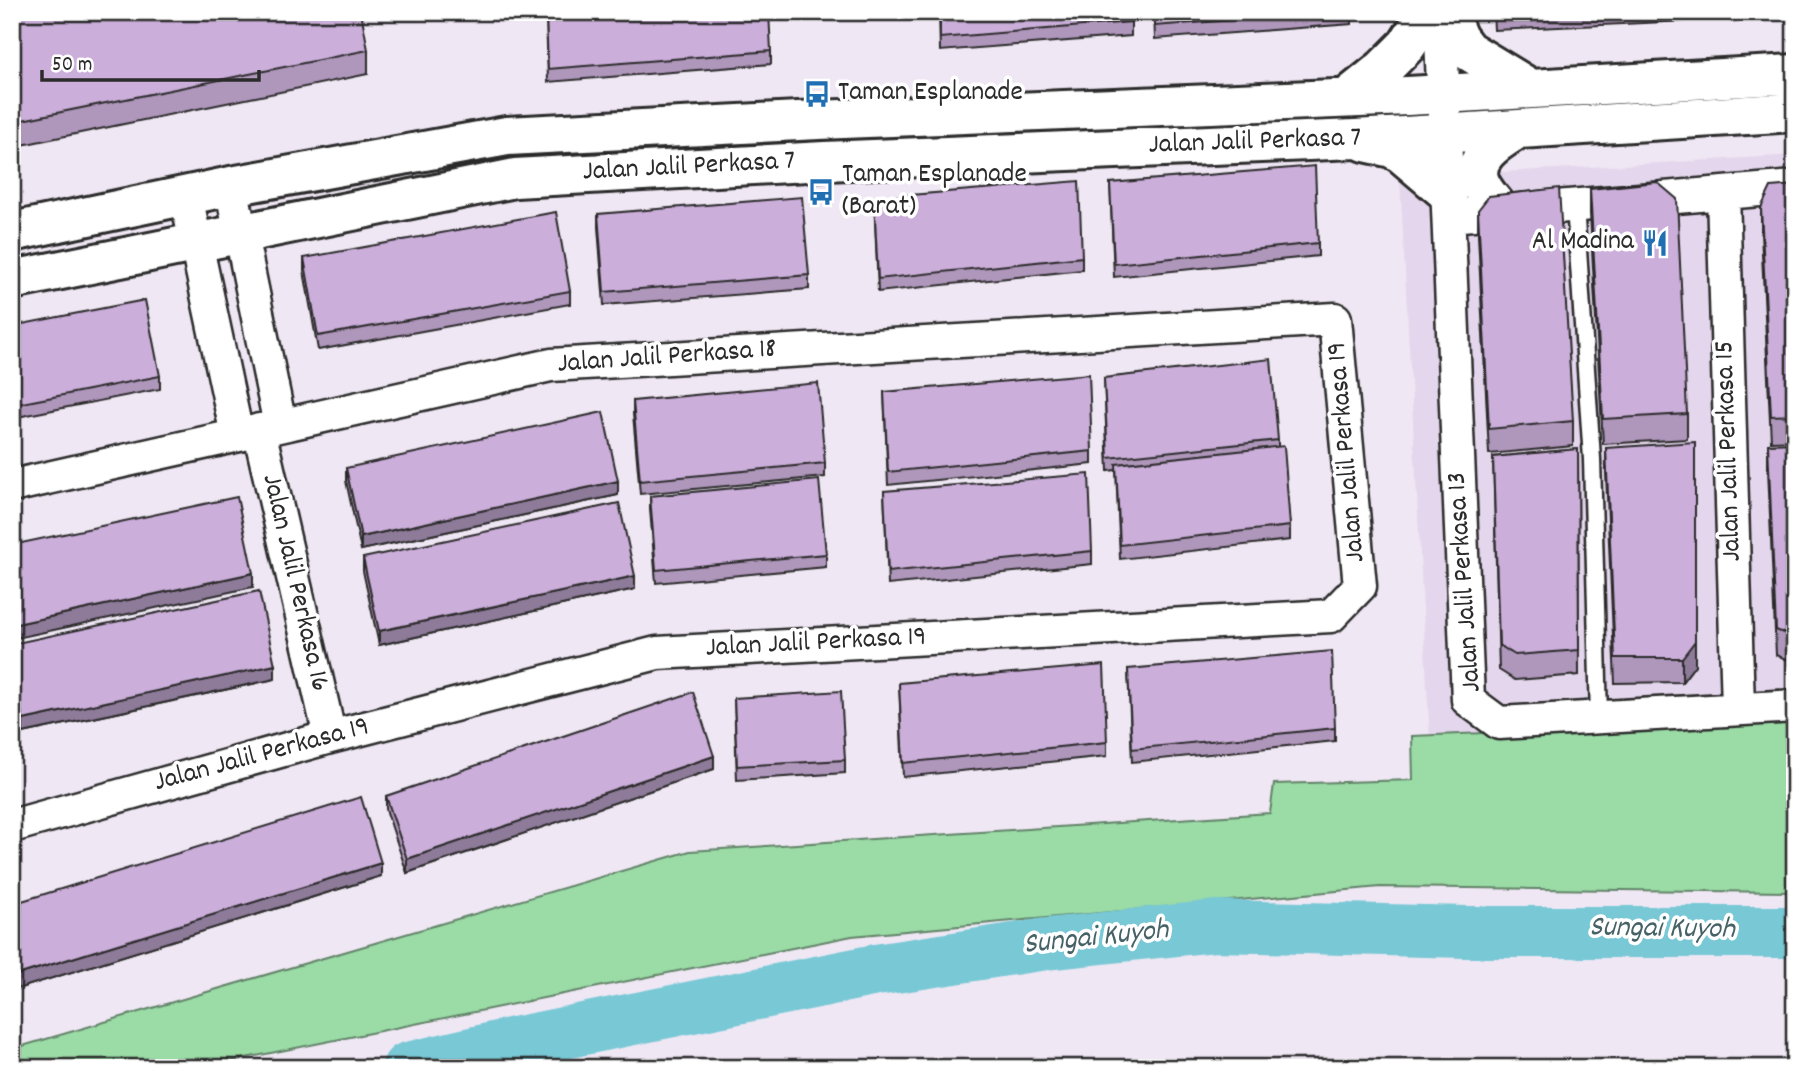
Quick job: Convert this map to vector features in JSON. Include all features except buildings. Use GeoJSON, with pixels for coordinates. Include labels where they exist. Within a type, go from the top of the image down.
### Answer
{"type":"FeatureCollection","features":[{"type":"Feature","properties":{"kind":"street"},"geometry":{"type":"LineString","coordinates":[[1347,98],[1407,45],[1427,12]]}},
{"type":"Feature","properties":{"kind":"street","name":"Jalan Jalil Perkasa 13"},"geometry":{"type":"LineString","coordinates":[[1440,12],[1468,700],[1499,723],[1795,706]]}},
{"type":"Feature","properties":{"kind":"street"},"geometry":{"type":"LineString","coordinates":[[1447,12],[1458,38],[1467,50],[1531,89]]}},
{"type":"Feature","properties":{"kind":"street","name":"Jalan Jalil Perkasa 7"},"geometry":{"type":"LineString","coordinates":[[12,232],[231,186],[507,136],[1443,94],[1795,74]]}},
{"type":"Feature","properties":{"kind":"street","name":"Jalan Jalil Perkasa 7"},"geometry":{"type":"LineString","coordinates":[[12,280],[514,178],[825,161],[1355,139],[1795,112]]}},
{"type":"Feature","properties":{"kind":"street"},"geometry":{"type":"LineString","coordinates":[[1501,212],[1479,178],[1481,159],[1489,148],[1518,129]]}},
{"type":"Feature","properties":{"kind":"street"},"geometry":{"type":"LineString","coordinates":[[1355,139],[1392,148],[1402,154],[1448,205],[1501,212],[1795,187]]}},
{"type":"Feature","properties":{"kind":"street","name":"Jalan Jalil Perkasa 16"},"geometry":{"type":"LineString","coordinates":[[231,186],[264,351],[259,430]]}},
{"type":"Feature","properties":{"kind":"street","name":"Jalan Jalil Perkasa 15"},"geometry":{"type":"LineString","coordinates":[[1723,193],[1738,708]]}},
{"type":"Feature","properties":{"kind":"street","name":"Jalan Jalil Perkasa 16"},"geometry":{"type":"LineString","coordinates":[[186,196],[197,242],[259,430],[330,737]]}},
{"type":"Feature","properties":{"kind":"street","name":"Jalan Jalil Perkasa 18"},"geometry":{"type":"LineString","coordinates":[[12,486],[551,365],[1335,319]]}},
{"type":"Feature","properties":{"kind":"street","name":"Jalan Jalil Perkasa 19"},"geometry":{"type":"LineString","coordinates":[[12,826],[330,737],[657,653],[1331,616],[1360,586],[1335,319]]}},
{"type":"Feature","properties":{"kind":"lane"},"geometry":{"type":"LineString","coordinates":[[1575,205],[1592,459],[1599,717]]}},
{"type":"Feature","properties":{"kind":"shaded area"},"geometry":{"type":"Polygon","coordinates":[[[1795,155],[1795,739],[1431,760],[1400,178],[1795,155]]]}},
{"type":"Feature","properties":{"kind":"green space"},"geometry":{"type":"Polygon","coordinates":[[[1795,720],[1795,892],[1380,887],[852,936],[196,1068],[12,1068],[12,1049],[690,851],[1270,813],[1274,784],[1413,780],[1412,736],[1795,720]]]}},
{"type":"Feature","properties":{"kind":"waterway","name":"Sungai Kuyoh"},"geometry":{"type":"LineString","coordinates":[[408,1068],[514,1043],[876,970],[1046,944],[1216,926],[1467,932],[1795,932]]}},
{"type":"Feature","properties":{"kind":"place","name":"Taman Esplanade"},"geometry":{"type":"Point","coordinates":[817,94]}},
{"type":"Feature","properties":{"kind":"place","name":"Taman Esplanade (Barat)"},"geometry":{"type":"Point","coordinates":[821,192]}},
{"type":"Feature","properties":{"kind":"place","name":"Al Madina"},"geometry":{"type":"Point","coordinates":[1655,243]}}]}
